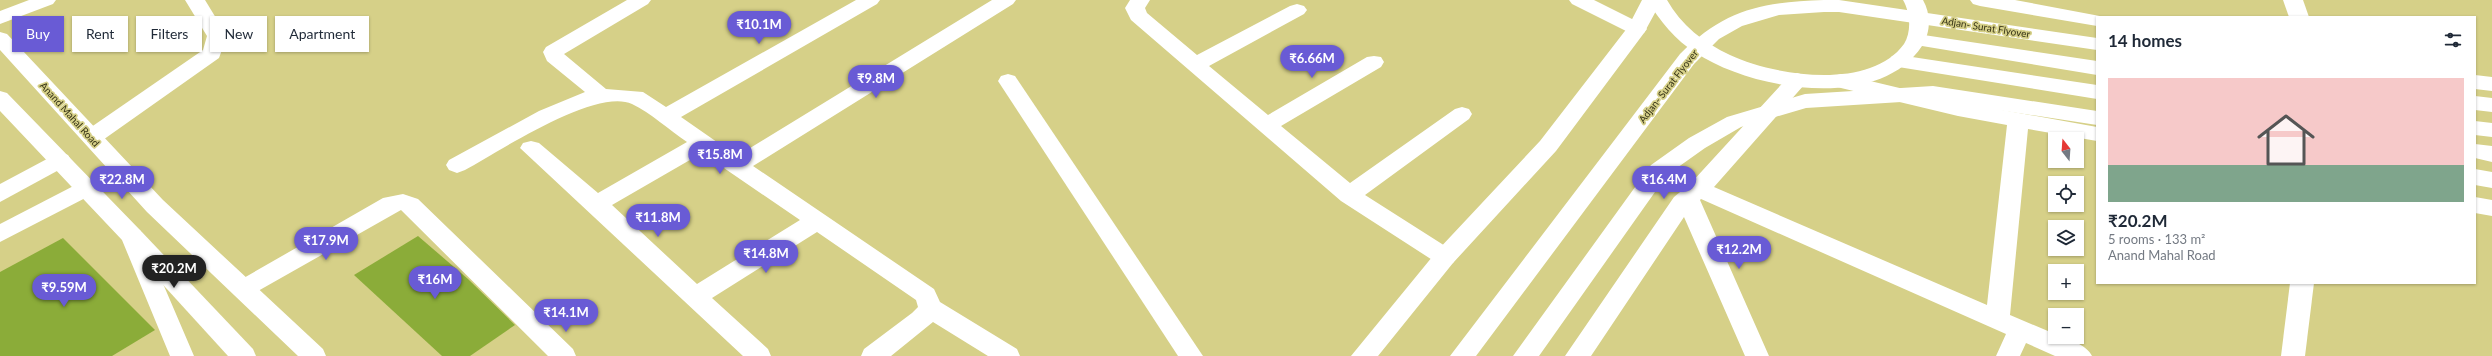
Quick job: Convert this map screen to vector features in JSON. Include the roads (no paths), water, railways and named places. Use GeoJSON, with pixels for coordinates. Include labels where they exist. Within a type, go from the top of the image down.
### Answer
{"type":"FeatureCollection","features":[{"type":"Feature","properties":{"kind":"main road"},"geometry":{"type":"LineString","coordinates":[[0,18],[46,0]]}},
{"type":"Feature","properties":{"kind":"main road"},"geometry":{"type":"LineString","coordinates":[[92,137],[212,54],[217,36],[195,0]]}},
{"type":"Feature","properties":{"kind":"main road"},"geometry":{"type":"LineString","coordinates":[[601,94],[554,56],[553,52],[641,0]]}},
{"type":"Feature","properties":{"kind":"main road"},"geometry":{"type":"LineString","coordinates":[[665,117],[868,0]]}},
{"type":"Feature","properties":{"kind":"main road"},"geometry":{"type":"LineString","coordinates":[[737,166],[1006,0]]}},
{"type":"Feature","properties":{"kind":"main road"},"geometry":{"type":"LineString","coordinates":[[1140,0],[1135,8],[1138,16],[1195,65],[1350,195],[1445,257]]}},
{"type":"Feature","properties":{"kind":"main road"},"geometry":{"type":"LineString","coordinates":[[1579,0],[1637,30]]}},
{"type":"Feature","properties":{"kind":"main road"},"geometry":{"type":"LineString","coordinates":[[1363,356],[1445,257],[1548,146],[1637,30],[1652,0]]}},
{"type":"Feature","properties":{"kind":"main road"},"geometry":{"type":"LineString","coordinates":[[1657,0],[1667,19],[1690,41],[1723,60],[1762,74],[1797,80],[1841,81],[1958,109],[2096,134]]}},
{"type":"Feature","properties":{"kind":"main road"},"geometry":{"type":"LineString","coordinates":[[1841,81],[1874,74],[1899,62],[1917,40],[1920,22],[1913,0]]}},
{"type":"Feature","properties":{"kind":"main road"},"geometry":{"type":"LineString","coordinates":[[1980,0],[2096,20]]}},
{"type":"Feature","properties":{"kind":"main road"},"geometry":{"type":"LineString","coordinates":[[2293,0],[2299,16]]}},
{"type":"Feature","properties":{"kind":"main road","name":"Adjan- Surat Flyover"},"geometry":{"type":"LineString","coordinates":[[1462,356],[1687,59],[1705,41],[1722,28],[1753,15],[1801,6],[1839,6],[2096,44]]}},
{"type":"Feature","properties":{"kind":"main road"},"geometry":{"type":"LineString","coordinates":[[1195,65],[1297,10]]}},
{"type":"Feature","properties":{"kind":"main road","name":"Anand Mahal Road"},"geometry":{"type":"LineString","coordinates":[[0,38],[155,206],[314,356]]}},
{"type":"Feature","properties":{"kind":"main road"},"geometry":{"type":"LineString","coordinates":[[1917,40],[2096,68]]}},
{"type":"Feature","properties":{"kind":"main road"},"geometry":{"type":"LineString","coordinates":[[1267,125],[1374,62]]}},
{"type":"Feature","properties":{"kind":"main road"},"geometry":{"type":"LineString","coordinates":[[1899,62],[2096,92]]}},
{"type":"Feature","properties":{"kind":"main road"},"geometry":{"type":"LineString","coordinates":[[1577,356],[1682,203],[1693,194],[1797,80]]}},
{"type":"Feature","properties":{"kind":"main road"},"geometry":{"type":"LineString","coordinates":[[1008,81],[1191,356]]}},
{"type":"Feature","properties":{"kind":"main road"},"geometry":{"type":"LineString","coordinates":[[2476,82],[2492,84]]}},
{"type":"Feature","properties":{"kind":"main road"},"geometry":{"type":"LineString","coordinates":[[1525,356],[1659,170],[1697,143],[1734,122],[1805,101],[1933,93],[2096,118]]}},
{"type":"Feature","properties":{"kind":"main road"},"geometry":{"type":"LineString","coordinates":[[457,165],[556,110],[601,94],[621,94],[636,97],[926,295],[930,308],[1008,356]]}},
{"type":"Feature","properties":{"kind":"main road"},"geometry":{"type":"LineString","coordinates":[[0,98],[87,187],[200,311],[244,356]]}},
{"type":"Feature","properties":{"kind":"main road"},"geometry":{"type":"LineString","coordinates":[[2476,103],[2492,105]]}},
{"type":"Feature","properties":{"kind":"main road"},"geometry":{"type":"LineString","coordinates":[[1350,195],[1462,114]]}},
{"type":"Feature","properties":{"kind":"main road"},"geometry":{"type":"LineString","coordinates":[[1997,320],[2018,120]]}},
{"type":"Feature","properties":{"kind":"main road"},"geometry":{"type":"LineString","coordinates":[[2476,128],[2492,130]]}},
{"type":"Feature","properties":{"kind":"main road"},"geometry":{"type":"LineString","coordinates":[[596,204],[702,143]]}},
{"type":"Feature","properties":{"kind":"main road"},"geometry":{"type":"LineString","coordinates":[[531,148],[596,204],[759,356]]}},
{"type":"Feature","properties":{"kind":"main road"},"geometry":{"type":"LineString","coordinates":[[2476,152],[2492,154]]}},
{"type":"Feature","properties":{"kind":"main road"},"geometry":{"type":"LineString","coordinates":[[0,194],[65,164]]}},
{"type":"Feature","properties":{"kind":"main road"},"geometry":{"type":"LineString","coordinates":[[2476,177],[2492,180]]}},
{"type":"Feature","properties":{"kind":"main road"},"geometry":{"type":"LineString","coordinates":[[0,234],[87,187]]}},
{"type":"Feature","properties":{"kind":"main road"},"geometry":{"type":"LineString","coordinates":[[1693,194],[2080,356]]}},
{"type":"Feature","properties":{"kind":"main road"},"geometry":{"type":"LineString","coordinates":[[1693,194],[1757,356]]}},
{"type":"Feature","properties":{"kind":"main road"},"geometry":{"type":"LineString","coordinates":[[243,289],[391,204],[403,202],[410,206],[564,356]]}},
{"type":"Feature","properties":{"kind":"main road"},"geometry":{"type":"LineString","coordinates":[[2476,205],[2492,208]]}},
{"type":"Feature","properties":{"kind":"main road"},"geometry":{"type":"LineString","coordinates":[[696,296],[817,221]]}},
{"type":"Feature","properties":{"kind":"main road"},"geometry":{"type":"LineString","coordinates":[[132,236],[182,356]]}},
{"type":"Feature","properties":{"kind":"main road"},"geometry":{"type":"LineString","coordinates":[[2293,356],[2302,284]]}},
{"type":"Feature","properties":{"kind":"main road"},"geometry":{"type":"LineString","coordinates":[[873,356],[921,320],[930,308]]}},
{"type":"Feature","properties":{"kind":"main road"},"geometry":{"type":"LineString","coordinates":[[2008,356],[2020,330]]}}]}
